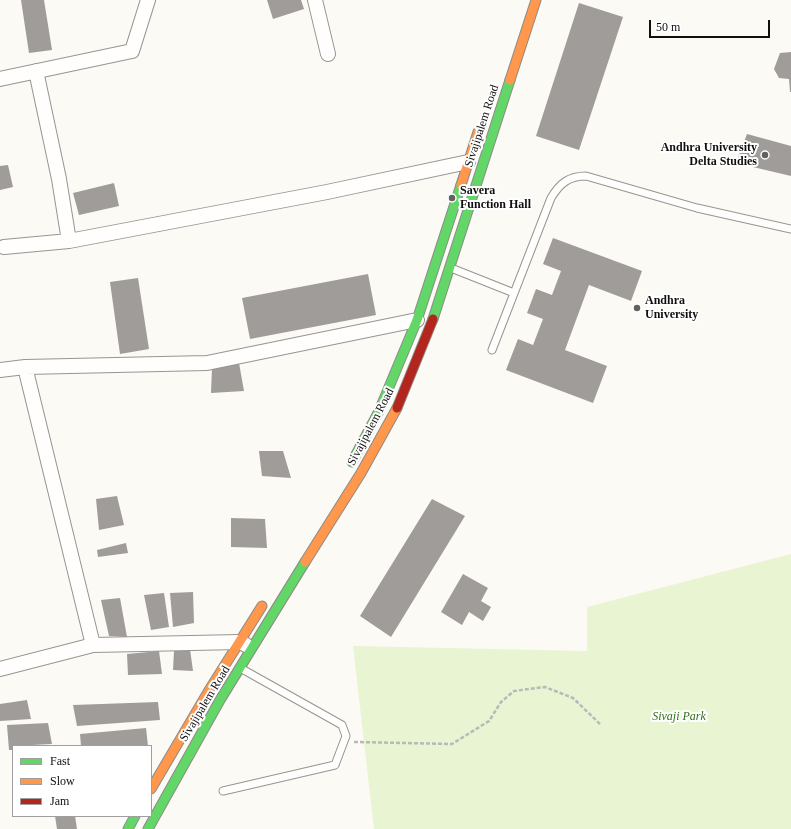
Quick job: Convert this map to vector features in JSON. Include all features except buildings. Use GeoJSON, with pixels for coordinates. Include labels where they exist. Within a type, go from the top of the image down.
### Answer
{"type":"FeatureCollection","features":[{"type":"Feature","properties":{"kind":"main road","name":"Sivajipalem Road"},"geometry":{"type":"LineString","coordinates":[[148,829],[156,810],[240,668],[361,473],[394,415],[431,325],[536,0]]}},
{"type":"Feature","properties":{"kind":"main road","name":"Sivajipalem Road"},"geometry":{"type":"LineString","coordinates":[[345,474],[380,411],[417,320],[480,126]]}},
{"type":"Feature","properties":{"kind":"main road","name":"Sivajipalem Road"},"geometry":{"type":"LineString","coordinates":[[152,787],[269,595]]}},
{"type":"Feature","properties":{"kind":"main road"},"geometry":{"type":"LineString","coordinates":[[128,829],[134,817]]}},
{"type":"Feature","properties":{"kind":"street"},"geometry":{"type":"LineString","coordinates":[[0,79],[132,51],[148,0]]}},
{"type":"Feature","properties":{"kind":"street"},"geometry":{"type":"LineString","coordinates":[[315,0],[328,54]]}},
{"type":"Feature","properties":{"kind":"street"},"geometry":{"type":"LineString","coordinates":[[36,71],[59,179],[69,241]]}},
{"type":"Feature","properties":{"kind":"street"},"geometry":{"type":"LineString","coordinates":[[4,247],[69,241],[327,192],[468,162]]}},
{"type":"Feature","properties":{"kind":"street"},"geometry":{"type":"LineString","coordinates":[[0,370],[25,367],[207,363],[417,320]]}},
{"type":"Feature","properties":{"kind":"street"},"geometry":{"type":"LineString","coordinates":[[25,367],[93,645]]}},
{"type":"Feature","properties":{"kind":"street"},"geometry":{"type":"LineString","coordinates":[[0,669],[93,645],[240,642],[252,648]]}},
{"type":"Feature","properties":{"kind":"lane"},"geometry":{"type":"LineString","coordinates":[[492,350],[551,198],[558,186],[568,179],[576,176],[586,176],[697,208],[791,229]]}},
{"type":"Feature","properties":{"kind":"lane"},"geometry":{"type":"LineString","coordinates":[[449,268],[514,293]]}},
{"type":"Feature","properties":{"kind":"lane"},"geometry":{"type":"LineString","coordinates":[[223,791],[335,765],[346,736],[342,725],[240,668],[229,660]]}},
{"type":"Feature","properties":{"kind":"path"},"geometry":{"type":"LineString","coordinates":[[344,742],[452,744],[489,721],[501,702],[514,691],[545,687],[574,698],[601,725]]}},
{"type":"Feature","properties":{"kind":"green space","name":"Sivaji Park"},"geometry":{"type":"Polygon","coordinates":[[[791,554],[791,829],[374,829],[353,646],[587,651],[587,607],[791,554]]]}},
{"type":"Feature","properties":{"kind":"traffic: fast"},"geometry":{"type":"LineString","coordinates":[[433,319],[510,80]]}},
{"type":"Feature","properties":{"kind":"traffic: fast"},"geometry":{"type":"LineString","coordinates":[[352,462],[379,411],[417,320],[461,185]]}},
{"type":"Feature","properties":{"kind":"traffic: fast"},"geometry":{"type":"LineString","coordinates":[[148,829],[220,700],[305,562]]}},
{"type":"Feature","properties":{"kind":"traffic: fast"},"geometry":{"type":"LineString","coordinates":[[128,829],[134,817]]}},
{"type":"Feature","properties":{"kind":"traffic: slow"},"geometry":{"type":"LineString","coordinates":[[510,80],[536,0]]}},
{"type":"Feature","properties":{"kind":"traffic: slow"},"geometry":{"type":"LineString","coordinates":[[461,185],[478,132]]}},
{"type":"Feature","properties":{"kind":"traffic: slow"},"geometry":{"type":"LineString","coordinates":[[305,562],[361,473],[397,408]]}},
{"type":"Feature","properties":{"kind":"traffic: slow"},"geometry":{"type":"LineString","coordinates":[[152,787],[208,692],[262,606]]}},
{"type":"Feature","properties":{"kind":"traffic: jam"},"geometry":{"type":"LineString","coordinates":[[397,408],[433,319]]}},
{"type":"Feature","properties":{"kind":"place","name":"Andhra University Delta Studies"},"geometry":{"type":"Point","coordinates":[765,155]}},
{"type":"Feature","properties":{"kind":"place","name":"Savera Function Hall"},"geometry":{"type":"Point","coordinates":[452,198]}},
{"type":"Feature","properties":{"kind":"place","name":"Andhra University"},"geometry":{"type":"Point","coordinates":[637,308]}}]}
